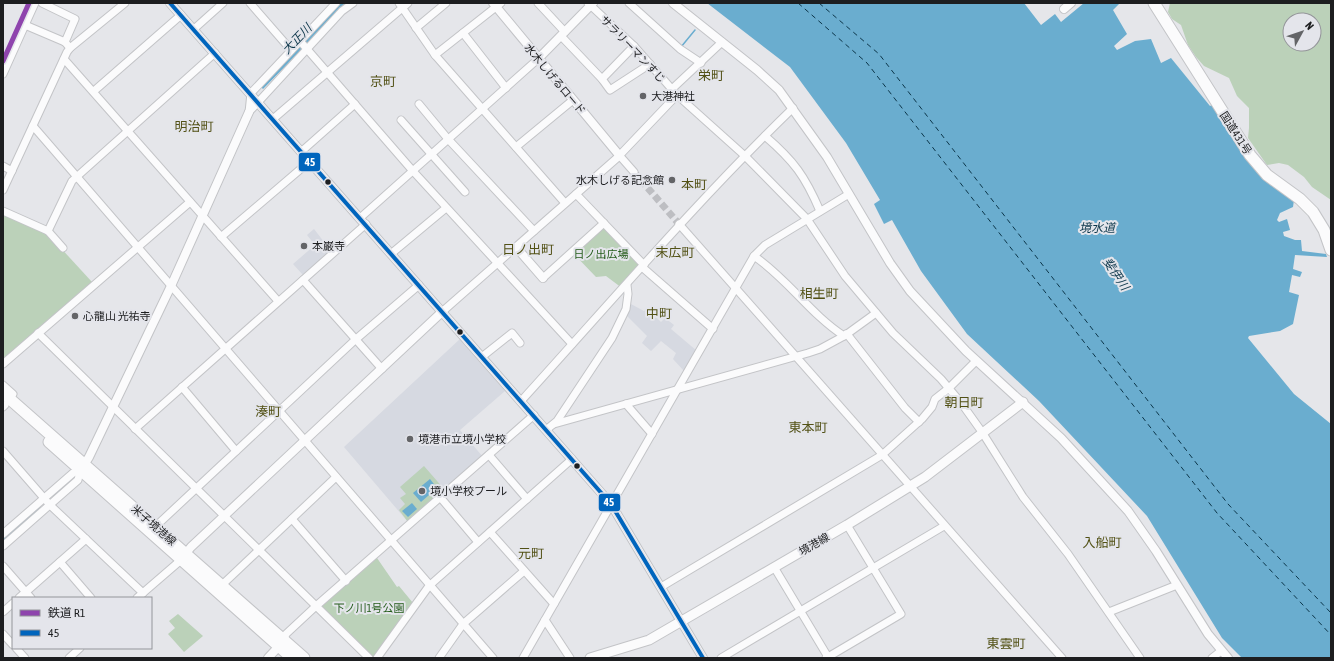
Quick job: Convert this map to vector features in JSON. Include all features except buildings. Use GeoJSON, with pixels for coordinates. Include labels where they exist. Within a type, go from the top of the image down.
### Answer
{"type":"FeatureCollection","features":[{"type":"Feature","properties":{"kind":"main road","name":"国道431号"},"geometry":{"type":"LineString","coordinates":[[1154,3],[1250,154],[1267,175],[1300,199],[1313,212],[1324,230],[1331,250]]}},
{"type":"Feature","properties":{"kind":"main road","name":"米子境港線"},"geometry":{"type":"LineString","coordinates":[[5,401],[156,526],[183,556],[222,585],[282,644],[292,658]]}},
{"type":"Feature","properties":{"kind":"main road","name":"境港線"},"geometry":{"type":"LineString","coordinates":[[590,658],[649,640],[847,525],[910,487],[1023,402]]}},
{"type":"Feature","properties":{"kind":"main road","name":"米子境港線"},"geometry":{"type":"LineString","coordinates":[[83,467],[282,644],[304,658]]}},
{"type":"Feature","properties":{"kind":"street"},"geometry":{"type":"LineString","coordinates":[[3,74],[35,3]]}},
{"type":"Feature","properties":{"kind":"street"},"geometry":{"type":"LineString","coordinates":[[3,190],[64,59],[75,19],[42,3]]}},
{"type":"Feature","properties":{"kind":"street"},"geometry":{"type":"LineString","coordinates":[[68,45],[125,3]]}},
{"type":"Feature","properties":{"kind":"street"},"geometry":{"type":"LineString","coordinates":[[170,3],[522,400],[546,430],[612,504],[703,658]]}},
{"type":"Feature","properties":{"kind":"street"},"geometry":{"type":"LineString","coordinates":[[194,29],[223,3]]}},
{"type":"Feature","properties":{"kind":"street"},"geometry":{"type":"LineString","coordinates":[[250,3],[291,50]]}},
{"type":"Feature","properties":{"kind":"street"},"geometry":{"type":"LineString","coordinates":[[324,3],[329,9]]}},
{"type":"Feature","properties":{"kind":"street"},"geometry":{"type":"LineString","coordinates":[[249,112],[251,94],[336,3]]}},
{"type":"Feature","properties":{"kind":"street"},"geometry":{"type":"LineString","coordinates":[[3,546],[78,480],[171,286],[249,112],[342,11],[353,3]]}},
{"type":"Feature","properties":{"kind":"street"},"geometry":{"type":"LineString","coordinates":[[416,28],[446,3]]}},
{"type":"Feature","properties":{"kind":"street"},"geometry":{"type":"LineString","coordinates":[[538,3],[610,90],[650,64]]}},
{"type":"Feature","properties":{"kind":"street"},"geometry":{"type":"LineString","coordinates":[[629,3],[680,49],[701,63]]}},
{"type":"Feature","properties":{"kind":"street"},"geometry":{"type":"LineString","coordinates":[[673,3],[779,90],[794,108],[827,157],[896,273],[925,308],[976,361],[1061,438],[1128,511],[1150,540],[1177,585],[1221,651],[1228,658]]}},
{"type":"Feature","properties":{"kind":"street"},"geometry":{"type":"LineString","coordinates":[[1064,9],[1071,3]]}},
{"type":"Feature","properties":{"kind":"street"},"geometry":{"type":"LineString","coordinates":[[273,119],[403,4],[416,28],[435,55],[565,203]]}},
{"type":"Feature","properties":{"kind":"street"},"geometry":{"type":"LineString","coordinates":[[435,55],[496,4]]}},
{"type":"Feature","properties":{"kind":"street","name":"水木しげるロード"},"geometry":{"type":"LineString","coordinates":[[496,4],[538,59],[619,155]]}},
{"type":"Feature","properties":{"kind":"street"},"geometry":{"type":"LineString","coordinates":[[135,429],[224,348],[304,280],[412,170],[538,59],[590,4]]}},
{"type":"Feature","properties":{"kind":"street","name":"サラリーマンすじ"},"geometry":{"type":"LineString","coordinates":[[590,4],[634,46],[677,95],[745,156],[807,219],[836,264],[893,334],[949,388],[982,432],[1023,497],[1068,554],[1140,658]]}},
{"type":"Feature","properties":{"kind":"street"},"geometry":{"type":"LineString","coordinates":[[94,91],[181,15]]}},
{"type":"Feature","properties":{"kind":"street"},"geometry":{"type":"LineString","coordinates":[[26,25],[68,45]]}},
{"type":"Feature","properties":{"kind":"street"},"geometry":{"type":"LineString","coordinates":[[463,33],[506,88]]}},
{"type":"Feature","properties":{"kind":"street"},"geometry":{"type":"LineString","coordinates":[[300,41],[446,208],[572,344]]}},
{"type":"Feature","properties":{"kind":"street"},"geometry":{"type":"LineString","coordinates":[[672,89],[722,42]]}},
{"type":"Feature","properties":{"kind":"street"},"geometry":{"type":"LineString","coordinates":[[602,79],[634,46]]}},
{"type":"Feature","properties":{"kind":"street"},"geometry":{"type":"LineString","coordinates":[[48,231],[72,181],[215,53]]}},
{"type":"Feature","properties":{"kind":"street"},"geometry":{"type":"LineString","coordinates":[[64,59],[94,91],[278,301]]}},
{"type":"Feature","properties":{"kind":"street"},"geometry":{"type":"LineString","coordinates":[[138,597],[443,311],[498,264],[619,155],[677,95]]}},
{"type":"Feature","properties":{"kind":"street"},"geometry":{"type":"LineString","coordinates":[[516,147],[573,100]]}},
{"type":"Feature","properties":{"kind":"street"},"geometry":{"type":"LineString","coordinates":[[302,151],[355,104]]}},
{"type":"Feature","properties":{"kind":"street"},"geometry":{"type":"LineString","coordinates":[[419,104],[448,139],[534,231]]}},
{"type":"Feature","properties":{"kind":"street"},"geometry":{"type":"LineString","coordinates":[[522,400],[627,285],[679,224],[794,108]]}},
{"type":"Feature","properties":{"kind":"street"},"geometry":{"type":"LineString","coordinates":[[401,120],[465,192]]}},
{"type":"Feature","properties":{"kind":"street"},"geometry":{"type":"LineString","coordinates":[[33,126],[391,541],[494,658]]}},
{"type":"Feature","properties":{"kind":"street"},"geometry":{"type":"LineString","coordinates":[[766,136],[786,154],[800,171],[820,211]]}},
{"type":"Feature","properties":{"kind":"street"},"geometry":{"type":"LineString","coordinates":[[619,155],[634,172]]}},
{"type":"Feature","properties":{"kind":"street"},"geometry":{"type":"LineString","coordinates":[[221,237],[310,161]]}},
{"type":"Feature","properties":{"kind":"street"},"geometry":{"type":"LineString","coordinates":[[3,166],[12,171]]}},
{"type":"Feature","properties":{"kind":"street"},"geometry":{"type":"LineString","coordinates":[[576,194],[643,266],[713,329]]}},
{"type":"Feature","properties":{"kind":"street"},"geometry":{"type":"LineString","coordinates":[[523,658],[754,256],[765,245],[849,194]]}},
{"type":"Feature","properties":{"kind":"street"},"geometry":{"type":"LineString","coordinates":[[3,364],[190,202]]}},
{"type":"Feature","properties":{"kind":"street"},"geometry":{"type":"LineString","coordinates":[[392,253],[446,208]]}},
{"type":"Feature","properties":{"kind":"street"},"geometry":{"type":"LineString","coordinates":[[3,211],[48,231],[63,248]]}},
{"type":"Feature","properties":{"kind":"street"},"geometry":{"type":"LineString","coordinates":[[516,247],[543,278],[604,223]]}},
{"type":"Feature","properties":{"kind":"street"},"geometry":{"type":"LineString","coordinates":[[679,224],[1062,658]]}},
{"type":"Feature","properties":{"kind":"street"},"geometry":{"type":"LineString","coordinates":[[754,256],[789,284],[814,313],[846,335],[905,408],[919,422]]}},
{"type":"Feature","properties":{"kind":"street"},"geometry":{"type":"LineString","coordinates":[[304,280],[382,369]]}},
{"type":"Feature","properties":{"kind":"street"},"geometry":{"type":"LineString","coordinates":[[156,526],[355,340],[420,285]]}},
{"type":"Feature","properties":{"kind":"street"},"geometry":{"type":"LineString","coordinates":[[546,430],[554,424],[612,338],[626,309],[628,294],[627,285]]}},
{"type":"Feature","properties":{"kind":"street"},"geometry":{"type":"LineString","coordinates":[[554,424],[820,349],[846,335],[876,313]]}},
{"type":"Feature","properties":{"kind":"street"},"geometry":{"type":"LineString","coordinates":[[38,333],[315,607],[369,658]]}},
{"type":"Feature","properties":{"kind":"street"},"geometry":{"type":"LineString","coordinates":[[483,356],[512,333],[520,343]]}},
{"type":"Feature","properties":{"kind":"street"},"geometry":{"type":"LineString","coordinates":[[661,587],[882,455],[919,422],[932,407],[934,399],[949,388],[976,361]]}},
{"type":"Feature","properties":{"kind":"street"},"geometry":{"type":"LineString","coordinates":[[3,385],[13,394],[5,401]]}},
{"type":"Feature","properties":{"kind":"street"},"geometry":{"type":"LineString","coordinates":[[182,387],[236,450]]}},
{"type":"Feature","properties":{"kind":"street"},"geometry":{"type":"LineString","coordinates":[[626,404],[652,434]]}},
{"type":"Feature","properties":{"kind":"street"},"geometry":{"type":"LineString","coordinates":[[268,658],[282,644],[286,634],[315,607],[534,415]]}},
{"type":"Feature","properties":{"kind":"street"},"geometry":{"type":"LineString","coordinates":[[3,451],[50,505],[143,593]]}},
{"type":"Feature","properties":{"kind":"street"},"geometry":{"type":"LineString","coordinates":[[489,455],[527,499]]}},
{"type":"Feature","properties":{"kind":"street"},"geometry":{"type":"LineString","coordinates":[[377,658],[430,586],[572,459]]}},
{"type":"Feature","properties":{"kind":"street"},"geometry":{"type":"LineString","coordinates":[[3,534],[73,473],[83,467]]}},
{"type":"Feature","properties":{"kind":"street"},"geometry":{"type":"LineString","coordinates":[[222,585],[336,477]]}},
{"type":"Feature","properties":{"kind":"street"},"geometry":{"type":"LineString","coordinates":[[440,498],[478,542]]}},
{"type":"Feature","properties":{"kind":"street"},"geometry":{"type":"LineString","coordinates":[[292,519],[346,580]]}},
{"type":"Feature","properties":{"kind":"street"},"geometry":{"type":"LineString","coordinates":[[774,567],[827,658],[901,614],[847,525]]}},
{"type":"Feature","properties":{"kind":"street"},"geometry":{"type":"LineString","coordinates":[[721,658],[874,569],[944,526]]}},
{"type":"Feature","properties":{"kind":"street"},"geometry":{"type":"LineString","coordinates":[[490,532],[554,604]]}},
{"type":"Feature","properties":{"kind":"street"},"geometry":{"type":"LineString","coordinates":[[20,597],[86,539]]}},
{"type":"Feature","properties":{"kind":"street"},"geometry":{"type":"LineString","coordinates":[[60,562],[90,597]]}},
{"type":"Feature","properties":{"kind":"street"},"geometry":{"type":"LineString","coordinates":[[3,566],[30,597]]}},
{"type":"Feature","properties":{"kind":"street"},"geometry":{"type":"LineString","coordinates":[[439,658],[463,624],[524,571]]}},
{"type":"Feature","properties":{"kind":"street"},"geometry":{"type":"LineString","coordinates":[[1109,612],[1177,585]]}},
{"type":"Feature","properties":{"kind":"street"},"geometry":{"type":"LineString","coordinates":[[3,612],[12,604]]}},
{"type":"Feature","properties":{"kind":"street"},"geometry":{"type":"LineString","coordinates":[[545,620],[570,658]]}},
{"type":"Feature","properties":{"kind":"street"},"geometry":{"type":"LineString","coordinates":[[3,634],[12,644]]}},
{"type":"Feature","properties":{"kind":"street"},"geometry":{"type":"LineString","coordinates":[[17,649],[25,658]]}},
{"type":"Feature","properties":{"kind":"street"},"geometry":{"type":"LineString","coordinates":[[69,658],[77,649]]}},
{"type":"Feature","properties":{"kind":"street"},"geometry":{"type":"LineString","coordinates":[[1212,658],[1221,651]]}},
{"type":"Feature","properties":{"kind":"shaded area"},"geometry":{"type":"Polygon","coordinates":[[[314,229],[331,251],[303,275],[293,264],[315,245],[307,235],[314,229]]]}},
{"type":"Feature","properties":{"kind":"shaded area"},"geometry":{"type":"Polygon","coordinates":[[[629,303],[644,311],[647,308],[661,322],[665,318],[674,325],[671,329],[697,351],[685,372],[673,359],[676,353],[661,341],[651,351],[642,343],[647,336],[626,315],[629,303]]]}},
{"type":"Feature","properties":{"kind":"shaded area","name":"境港市立境小学校"},"geometry":{"type":"Polygon","coordinates":[[[460,339],[505,391],[460,430],[483,457],[408,522],[344,447],[460,339]]]}},
{"type":"Feature","properties":{"kind":"green space"},"geometry":{"type":"Polygon","coordinates":[[[1170,3],[1331,3],[1331,200],[1312,187],[1304,177],[1288,165],[1279,163],[1267,165],[1248,138],[1249,108],[1237,96],[1229,78],[1204,66],[1196,57],[1188,45],[1181,25],[1172,19],[1168,12],[1170,3]]]}},
{"type":"Feature","properties":{"kind":"green space"},"geometry":{"type":"Polygon","coordinates":[[[3,213],[47,233],[92,282],[3,360],[3,213]]]}},
{"type":"Feature","properties":{"kind":"green space","name":"日ノ出広場"},"geometry":{"type":"Polygon","coordinates":[[[604,227],[638,262],[638,269],[622,288],[606,276],[596,277],[572,252],[604,227]]]}},
{"type":"Feature","properties":{"kind":"green space","name":"境小学校プール"},"geometry":{"type":"Polygon","coordinates":[[[424,466],[444,489],[411,517],[412,518],[408,522],[399,510],[405,504],[400,498],[406,494],[400,487],[424,466]]]}},
{"type":"Feature","properties":{"kind":"green space","name":"下ノ川1号公園"},"geometry":{"type":"Polygon","coordinates":[[[375,558],[377,558],[397,587],[399,586],[413,603],[373,658],[321,608],[320,605],[375,558]]]}},
{"type":"Feature","properties":{"kind":"green space"},"geometry":{"type":"Polygon","coordinates":[[[178,614],[203,636],[184,652],[168,634],[175,628],[169,621],[178,614]]]}},
{"type":"Feature","properties":{"kind":"water"},"geometry":{"type":"Polygon","coordinates":[[[341,3],[347,3],[263,89],[261,87],[341,3]]]}},
{"type":"Feature","properties":{"kind":"water","name":"境水道"},"geometry":{"type":"Polygon","coordinates":[[[707,3],[1024,3],[1041,25],[1055,14],[1061,22],[1084,3],[1120,3],[1113,10],[1127,34],[1114,46],[1117,50],[1135,41],[1151,39],[1161,63],[1171,58],[1210,106],[1214,104],[1294,200],[1293,207],[1280,213],[1277,220],[1279,222],[1287,219],[1290,230],[1283,232],[1284,236],[1295,240],[1301,240],[1302,251],[1326,254],[1327,257],[1295,255],[1293,269],[1302,272],[1300,277],[1292,275],[1289,292],[1299,295],[1293,324],[1280,331],[1249,336],[1248,338],[1294,394],[1331,424],[1331,658],[1242,658],[1222,638],[1147,516],[1039,401],[967,334],[921,271],[892,220],[884,224],[874,204],[880,200],[846,143],[790,67],[707,3]]]}},
{"type":"Feature","properties":{"kind":"water"},"geometry":{"type":"Polygon","coordinates":[[[430,479],[437,488],[421,502],[413,493],[430,479]]]}},
{"type":"Feature","properties":{"kind":"water"},"geometry":{"type":"Polygon","coordinates":[[[412,503],[417,509],[408,517],[402,511],[412,503]]]}},
{"type":"Feature","properties":{"kind":"waterway"},"geometry":{"type":"LineString","coordinates":[[681,47],[695,30]]}},
{"type":"Feature","properties":{"kind":"waterway"},"geometry":{"type":"LineString","coordinates":[[53,496],[70,481]]}},
{"type":"Feature","properties":{"kind":"waterway"},"geometry":{"type":"LineString","coordinates":[[3,540],[40,507]]}},
{"type":"Feature","properties":{"kind":"ferry route"},"geometry":{"type":"LineString","coordinates":[[798,3],[867,63],[1217,513],[1331,635]]}},
{"type":"Feature","properties":{"kind":"ferry route"},"geometry":{"type":"LineString","coordinates":[[819,3],[879,54],[1228,504],[1331,613]]}},
{"type":"Feature","properties":{"kind":"tunnel"},"geometry":{"type":"LineString","coordinates":[[634,172],[679,224]]}},
{"type":"Feature","properties":{"kind":"rail line","name":"R1"},"geometry":{"type":"LineString","coordinates":[[3,61],[29,3]]}},
{"type":"Feature","properties":{"kind":"transit line","name":"45"},"geometry":{"type":"LineString","coordinates":[[170,3],[611,504],[703,658]]}},
{"type":"Feature","properties":{"kind":"place","name":"大港神社"},"geometry":{"type":"Point","coordinates":[643,96]}},
{"type":"Feature","properties":{"kind":"place","name":"水木しげる記念館"},"geometry":{"type":"Point","coordinates":[672,180]}},
{"type":"Feature","properties":{"kind":"place","name":"本巌寺"},"geometry":{"type":"Point","coordinates":[304,246]}},
{"type":"Feature","properties":{"kind":"place","name":"心龍山 光祐寺"},"geometry":{"type":"Point","coordinates":[75,316]}},
{"type":"Feature","properties":{"kind":"place","name":"境港市立境小学校"},"geometry":{"type":"Point","coordinates":[410,439]}},
{"type":"Feature","properties":{"kind":"place","name":"境小学校プール"},"geometry":{"type":"Point","coordinates":[422,491]}},
{"type":"Feature","properties":{"kind":"district","name":"栄町"},"geometry":{"type":"Point","coordinates":[711,75]}},
{"type":"Feature","properties":{"kind":"district","name":"京町"},"geometry":{"type":"Point","coordinates":[383,81]}},
{"type":"Feature","properties":{"kind":"district","name":"明治町"},"geometry":{"type":"Point","coordinates":[194,126]}},
{"type":"Feature","properties":{"kind":"district","name":"本町"},"geometry":{"type":"Point","coordinates":[694,184]}},
{"type":"Feature","properties":{"kind":"district","name":"日ノ出町"},"geometry":{"type":"Point","coordinates":[528,249]}},
{"type":"Feature","properties":{"kind":"district","name":"末広町"},"geometry":{"type":"Point","coordinates":[675,252]}},
{"type":"Feature","properties":{"kind":"district","name":"相生町"},"geometry":{"type":"Point","coordinates":[819,293]}},
{"type":"Feature","properties":{"kind":"district","name":"中町"},"geometry":{"type":"Point","coordinates":[659,313]}},
{"type":"Feature","properties":{"kind":"district","name":"朝日町"},"geometry":{"type":"Point","coordinates":[964,402]}},
{"type":"Feature","properties":{"kind":"district","name":"湊町"},"geometry":{"type":"Point","coordinates":[268,411]}},
{"type":"Feature","properties":{"kind":"district","name":"東本町"},"geometry":{"type":"Point","coordinates":[808,427]}},
{"type":"Feature","properties":{"kind":"district","name":"入船町"},"geometry":{"type":"Point","coordinates":[1102,542]}},
{"type":"Feature","properties":{"kind":"district","name":"元町"},"geometry":{"type":"Point","coordinates":[531,553]}},
{"type":"Feature","properties":{"kind":"district","name":"東雲町"},"geometry":{"type":"Point","coordinates":[1006,643]}},
{"type":"Feature","properties":{"kind":"water label","name":"大正川"},"geometry":{"type":"Point","coordinates":[297,39]}},
{"type":"Feature","properties":{"kind":"water label","name":"斐伊川"},"geometry":{"type":"Point","coordinates":[1116,274]}}]}
